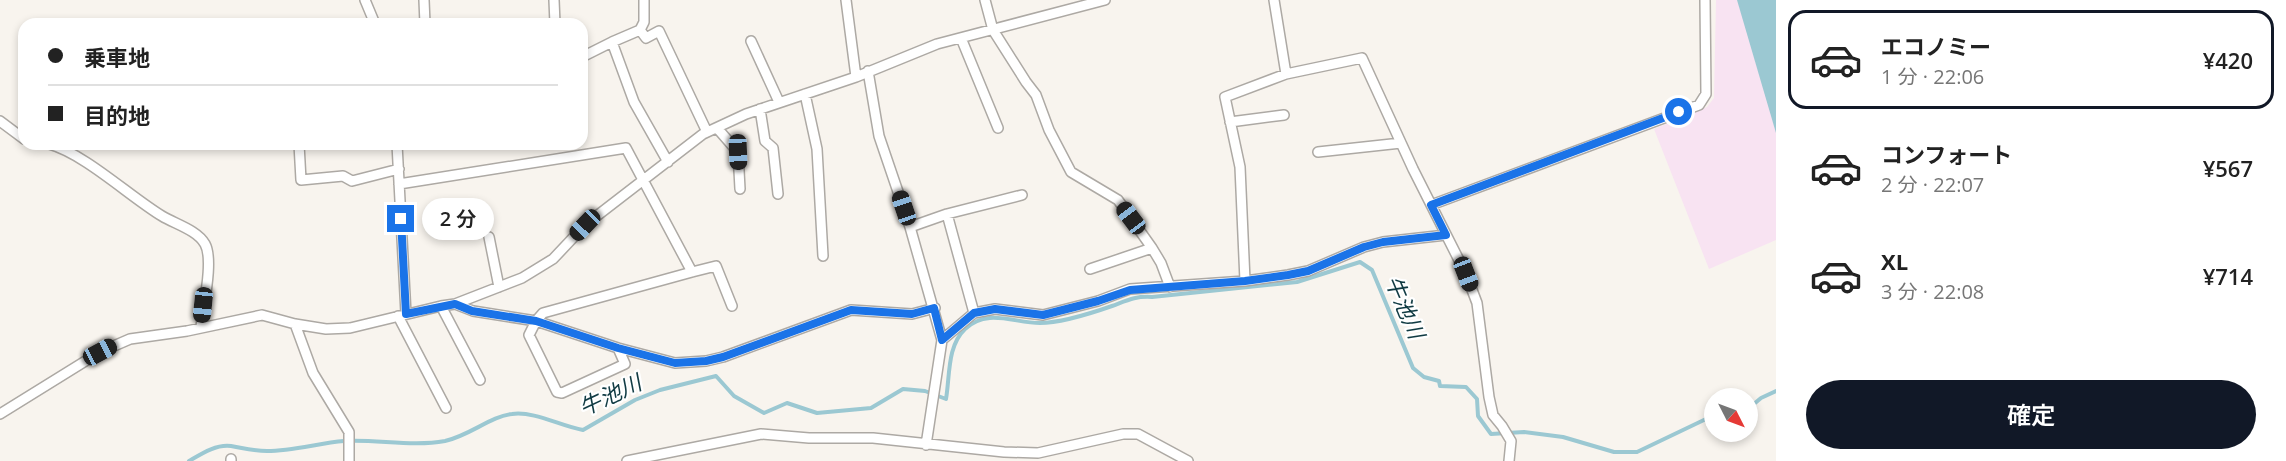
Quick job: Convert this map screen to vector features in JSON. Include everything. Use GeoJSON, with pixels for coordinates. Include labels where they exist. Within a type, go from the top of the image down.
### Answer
{"type":"FeatureCollection","features":[{"type":"Feature","properties":{"kind":"street"},"geometry":{"type":"LineString","coordinates":[[364,0],[372,18]]}},
{"type":"Feature","properties":{"kind":"street"},"geometry":{"type":"LineString","coordinates":[[424,0],[425,18]]}},
{"type":"Feature","properties":{"kind":"street"},"geometry":{"type":"LineString","coordinates":[[554,0],[555,18]]}},
{"type":"Feature","properties":{"kind":"street"},"geometry":{"type":"LineString","coordinates":[[588,54],[640,30],[644,22],[644,0]]}},
{"type":"Feature","properties":{"kind":"street"},"geometry":{"type":"LineString","coordinates":[[846,0],[855,77]]}},
{"type":"Feature","properties":{"kind":"street"},"geometry":{"type":"LineString","coordinates":[[985,0],[993,30],[1036,95],[1049,130],[1071,172],[1118,200],[1152,248],[1170,286]]}},
{"type":"Feature","properties":{"kind":"street"},"geometry":{"type":"LineString","coordinates":[[0,414],[114,344],[130,339],[187,331],[262,315],[295,324],[350,328],[455,304],[522,278],[553,259],[585,225],[708,132],[760,109],[855,77],[937,44],[1105,0]]}},
{"type":"Feature","properties":{"kind":"street"},"geometry":{"type":"LineString","coordinates":[[1274,0],[1286,74]]}},
{"type":"Feature","properties":{"kind":"street"},"geometry":{"type":"LineString","coordinates":[[1431,205],[1699,105],[1706,94],[1705,0]]}},
{"type":"Feature","properties":{"kind":"street"},"geometry":{"type":"LineString","coordinates":[[640,30],[646,38],[659,32],[708,132]]}},
{"type":"Feature","properties":{"kind":"street"},"geometry":{"type":"LineString","coordinates":[[961,38],[998,128]]}},
{"type":"Feature","properties":{"kind":"street"},"geometry":{"type":"LineString","coordinates":[[751,41],[780,102]]}},
{"type":"Feature","properties":{"kind":"street"},"geometry":{"type":"LineString","coordinates":[[612,42],[634,102],[668,162]]}},
{"type":"Feature","properties":{"kind":"street"},"geometry":{"type":"LineString","coordinates":[[1245,281],[1240,167],[1225,97],[1286,74],[1362,58],[1466,274],[1477,303],[1489,397],[1493,416],[1511,441],[1509,461]]}},
{"type":"Feature","properties":{"kind":"street"},"geometry":{"type":"LineString","coordinates":[[868,71],[879,136],[910,226],[942,340],[926,445]]}},
{"type":"Feature","properties":{"kind":"street"},"geometry":{"type":"LineString","coordinates":[[805,94],[817,149],[823,256]]}},
{"type":"Feature","properties":{"kind":"street"},"geometry":{"type":"LineString","coordinates":[[760,109],[765,141],[773,148],[778,194]]}},
{"type":"Feature","properties":{"kind":"street"},"geometry":{"type":"LineString","coordinates":[[1230,122],[1284,115]]}},
{"type":"Feature","properties":{"kind":"street"},"geometry":{"type":"LineString","coordinates":[[0,121],[18,134]]}},
{"type":"Feature","properties":{"kind":"street"},"geometry":{"type":"LineString","coordinates":[[717,128],[738,152],[740,189]]}},
{"type":"Feature","properties":{"kind":"street"},"geometry":{"type":"LineString","coordinates":[[1318,152],[1401,142]]}},
{"type":"Feature","properties":{"kind":"street"},"geometry":{"type":"LineString","coordinates":[[399,184],[626,148],[692,272]]}},
{"type":"Feature","properties":{"kind":"street"},"geometry":{"type":"LineString","coordinates":[[63,150],[162,216],[198,236],[204,243],[208,261],[201,327]]}},
{"type":"Feature","properties":{"kind":"street"},"geometry":{"type":"LineString","coordinates":[[299,150],[301,180],[343,176],[352,181],[399,169]]}},
{"type":"Feature","properties":{"kind":"street"},"geometry":{"type":"LineString","coordinates":[[397,150],[402,315],[446,408]]}},
{"type":"Feature","properties":{"kind":"street"},"geometry":{"type":"LineString","coordinates":[[910,226],[1022,195]]}},
{"type":"Feature","properties":{"kind":"street"},"geometry":{"type":"LineString","coordinates":[[947,214],[974,313]]}},
{"type":"Feature","properties":{"kind":"street"},"geometry":{"type":"LineString","coordinates":[[942,340],[974,313],[995,309],[1043,315],[1130,290],[1245,281],[1308,271],[1364,247],[1383,242],[1446,235]]}},
{"type":"Feature","properties":{"kind":"street"},"geometry":{"type":"LineString","coordinates":[[489,237],[500,287]]}},
{"type":"Feature","properties":{"kind":"street"},"geometry":{"type":"LineString","coordinates":[[1090,269],[1152,248]]}},
{"type":"Feature","properties":{"kind":"street"},"geometry":{"type":"LineString","coordinates":[[618,348],[625,364],[562,393],[556,392],[529,335],[543,313],[716,266],[732,306]]}},
{"type":"Feature","properties":{"kind":"street"},"geometry":{"type":"LineString","coordinates":[[455,304],[472,311],[536,321],[618,348],[675,363],[706,361],[751,348],[851,310],[912,314],[934,308]]}},
{"type":"Feature","properties":{"kind":"street"},"geometry":{"type":"LineString","coordinates":[[441,306],[480,380]]}},
{"type":"Feature","properties":{"kind":"street"},"geometry":{"type":"LineString","coordinates":[[295,324],[313,373],[349,432],[349,461]]}},
{"type":"Feature","properties":{"kind":"street"},"geometry":{"type":"LineString","coordinates":[[627,461],[761,434],[809,438],[873,438],[926,445],[1038,453],[1123,434],[1138,434],[1188,461]]}},
{"type":"Feature","properties":{"kind":"shaded area"},"geometry":{"type":"Polygon","coordinates":[[[1716,0],[1776,0],[1776,240],[1709,269],[1654,129],[1707,107],[1714,98],[1716,0]]]}},
{"type":"Feature","properties":{"kind":"water"},"geometry":{"type":"Polygon","coordinates":[[[1737,0],[1776,0],[1776,133],[1737,0]]]}},
{"type":"Feature","properties":{"kind":"waterway","name":"牛池川"},"geometry":{"type":"LineString","coordinates":[[189,461],[209,450],[225,446],[267,451],[344,441],[433,443],[463,435],[496,418],[512,414],[539,417],[583,430],[635,400],[660,390],[716,376],[734,396],[764,413],[787,403],[817,413],[871,408],[903,389],[925,391],[946,399],[950,362],[955,344],[965,329],[982,319],[1001,318],[1040,323],[1058,321],[1136,298],[1297,282],[1360,262],[1372,270],[1413,368],[1424,377],[1439,381],[1440,386],[1466,387],[1477,399],[1478,416],[1491,434],[1524,432],[1563,437],[1614,452],[1637,452],[1704,420]]}},
{"type":"Feature","properties":{"kind":"waterway","name":"牛池川"},"geometry":{"type":"LineString","coordinates":[[1758,401],[1776,391]]}},
{"type":"Feature","properties":{"kind":"route"},"geometry":{"type":"LineString","coordinates":[[401,219],[406,314],[455,304],[472,311],[536,321],[618,348],[675,363],[706,361],[751,348],[851,310],[912,314],[934,308],[942,340],[974,313],[995,309],[1043,315],[1130,290],[1245,281],[1308,271],[1364,247],[1383,242],[1446,235],[1431,205],[1679,112]]}}]}
